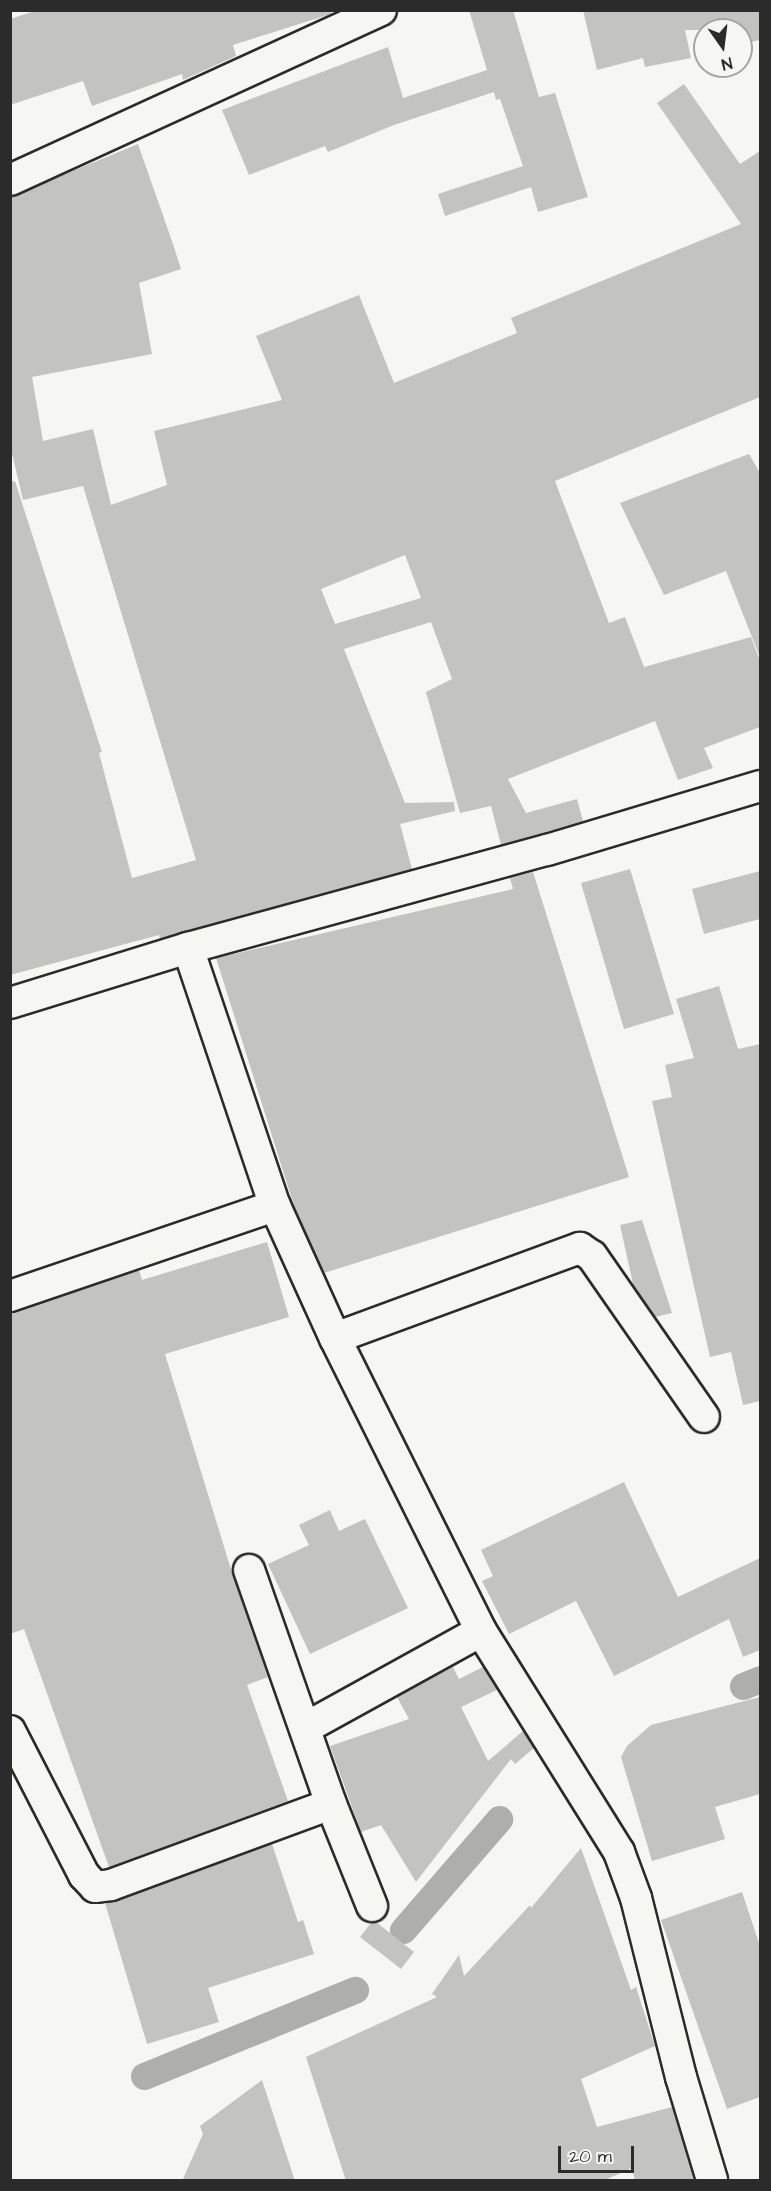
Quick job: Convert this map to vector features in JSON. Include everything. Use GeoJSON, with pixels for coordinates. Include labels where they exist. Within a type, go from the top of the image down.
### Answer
{"type":"FeatureCollection","features":[{"type":"Feature","properties":{"kind":"street"},"geometry":{"type":"LineString","coordinates":[[10,180],[381,10]]}},
{"type":"Feature","properties":{"kind":"street"},"geometry":{"type":"LineString","coordinates":[[10,1003],[188,948],[547,850],[760,786]]}},
{"type":"Feature","properties":{"kind":"street"},"geometry":{"type":"LineString","coordinates":[[188,948],[275,1206],[335,1338],[481,1630],[619,1852],[636,1898],[681,2077],[712,2181]]}},
{"type":"Feature","properties":{"kind":"street"},"geometry":{"type":"LineString","coordinates":[[10,1296],[275,1206]]}},
{"type":"Feature","properties":{"kind":"street"},"geometry":{"type":"LineString","coordinates":[[335,1338],[580,1248],[592,1256],[704,1417]]}},
{"type":"Feature","properties":{"kind":"street"},"geometry":{"type":"LineString","coordinates":[[249,1570],[331,1804],[372,1906]]}},
{"type":"Feature","properties":{"kind":"street"},"geometry":{"type":"LineString","coordinates":[[305,1728],[481,1630]]}},
{"type":"Feature","properties":{"kind":"street"},"geometry":{"type":"LineString","coordinates":[[10,1731],[84,1875],[95,1887],[111,1885],[331,1804]]}},
{"type":"Feature","properties":{"kind":"building"},"geometry":{"type":"Polygon","coordinates":[[[38,10],[330,10],[331,14],[233,45],[236,56],[183,80],[182,74],[92,106],[83,81],[10,105],[10,19],[38,10]]]}},
{"type":"Feature","properties":{"kind":"building"},"geometry":{"type":"Polygon","coordinates":[[[469,10],[513,10],[539,97],[555,93],[588,197],[538,212],[531,187],[445,216],[438,194],[523,166],[500,99],[496,100],[494,92],[394,125],[328,152],[325,146],[249,175],[222,110],[388,47],[403,98],[487,70],[469,10]]]}},
{"type":"Feature","properties":{"kind":"building"},"geometry":{"type":"Polygon","coordinates":[[[583,10],[760,10],[760,40],[753,41],[753,18],[693,18],[693,30],[685,30],[691,58],[645,67],[643,58],[597,70],[583,10]]]}},
{"type":"Feature","properties":{"kind":"building"},"geometry":{"type":"Polygon","coordinates":[[[684,84],[740,164],[760,151],[760,397],[555,481],[609,623],[625,617],[644,667],[751,637],[760,661],[760,727],[704,748],[713,768],[678,780],[655,721],[508,779],[526,813],[577,799],[583,821],[501,845],[491,806],[460,813],[426,692],[452,679],[431,622],[344,649],[405,803],[454,802],[455,811],[400,824],[412,869],[160,939],[159,935],[10,975],[10,482],[15,481],[102,752],[99,753],[132,878],[196,860],[83,486],[23,500],[10,445],[10,197],[138,144],[173,244],[181,269],[139,283],[152,354],[32,377],[43,441],[93,429],[111,505],[167,485],[154,431],[282,400],[256,336],[359,295],[394,383],[517,333],[511,318],[741,224],[657,103],[684,84]],[[405,555],[321,589],[335,624],[421,598],[405,555]]]}},
{"type":"Feature","properties":{"kind":"building"},"geometry":{"type":"Polygon","coordinates":[[[749,454],[760,473],[759,655],[726,571],[664,595],[620,503],[749,454]]]}},
{"type":"Feature","properties":{"kind":"building"},"geometry":{"type":"Polygon","coordinates":[[[630,869],[674,1014],[624,1029],[581,883],[630,869]]]}},
{"type":"Feature","properties":{"kind":"building"},"geometry":{"type":"Polygon","coordinates":[[[760,871],[760,919],[704,934],[692,889],[760,871]]]}},
{"type":"Feature","properties":{"kind":"building"},"geometry":{"type":"Polygon","coordinates":[[[533,872],[629,1177],[324,1273],[296,1212],[216,958],[513,889],[510,878],[533,872]]]}},
{"type":"Feature","properties":{"kind":"building"},"geometry":{"type":"Polygon","coordinates":[[[719,986],[738,1049],[760,1044],[760,1401],[743,1405],[731,1352],[710,1357],[652,1101],[672,1097],[665,1065],[694,1058],[676,999],[719,986]]]}},
{"type":"Feature","properties":{"kind":"building"},"geometry":{"type":"Polygon","coordinates":[[[642,1220],[672,1313],[655,1317],[633,1284],[620,1225],[642,1220]]]}},
{"type":"Feature","properties":{"kind":"building"},"geometry":{"type":"Polygon","coordinates":[[[267,1242],[289,1317],[165,1354],[233,1576],[268,1677],[247,1685],[288,1801],[109,1867],[24,1629],[10,1634],[10,1313],[139,1270],[142,1280],[267,1242]]]}},
{"type":"Feature","properties":{"kind":"building"},"geometry":{"type":"Polygon","coordinates":[[[624,1482],[678,1597],[760,1558],[760,1650],[743,1657],[729,1619],[614,1676],[576,1601],[509,1634],[482,1581],[493,1576],[481,1550],[624,1482]]]}},
{"type":"Feature","properties":{"kind":"building"},"geometry":{"type":"Polygon","coordinates":[[[330,1510],[339,1531],[365,1519],[408,1608],[310,1654],[268,1564],[309,1545],[299,1525],[330,1510]]]}},
{"type":"Feature","properties":{"kind":"building"},"geometry":{"type":"Polygon","coordinates":[[[453,1667],[459,1679],[483,1667],[497,1690],[461,1707],[488,1761],[523,1731],[534,1748],[515,1764],[511,1759],[416,1882],[381,1825],[361,1832],[330,1746],[409,1719],[397,1697],[453,1667]]]}},
{"type":"Feature","properties":{"kind":"building"},"geometry":{"type":"Polygon","coordinates":[[[760,1697],[760,1794],[715,1807],[725,1839],[652,1861],[621,1757],[627,1746],[651,1725],[760,1697]]]}},
{"type":"Feature","properties":{"kind":"building"},"geometry":{"type":"Polygon","coordinates":[[[272,1844],[298,1922],[303,1920],[314,1954],[208,1988],[219,2022],[147,2044],[105,1903],[272,1844]]]}},
{"type":"Feature","properties":{"kind":"building"},"geometry":{"type":"Polygon","coordinates":[[[581,1848],[631,1990],[636,1987],[655,2046],[581,2079],[597,2127],[672,2107],[694,2181],[635,2181],[632,2168],[603,2181],[346,2181],[306,2057],[437,1997],[432,1994],[459,1955],[464,1976],[530,1905],[531,1908],[581,1848]]]}},
{"type":"Feature","properties":{"kind":"building"},"geometry":{"type":"Polygon","coordinates":[[[742,1892],[760,1946],[760,2097],[727,2109],[661,1920],[742,1892]]]}},
{"type":"Feature","properties":{"kind":"building"},"geometry":{"type":"Polygon","coordinates":[[[376,1922],[414,1952],[401,1969],[360,1937],[371,1923],[376,1922]]]}},
{"type":"Feature","properties":{"kind":"building"},"geometry":{"type":"Polygon","coordinates":[[[262,2080],[295,2181],[182,2181],[203,2134],[200,2126],[262,2080]]]}},
{"type":"Feature","properties":{"kind":"waterway"},"geometry":{"type":"LineString","coordinates":[[743,1686],[760,1679]]}},
{"type":"Feature","properties":{"kind":"waterway"},"geometry":{"type":"LineString","coordinates":[[403,1930],[499,1819]]}},
{"type":"Feature","properties":{"kind":"waterway"},"geometry":{"type":"LineString","coordinates":[[144,2076],[355,1990]]}}]}
